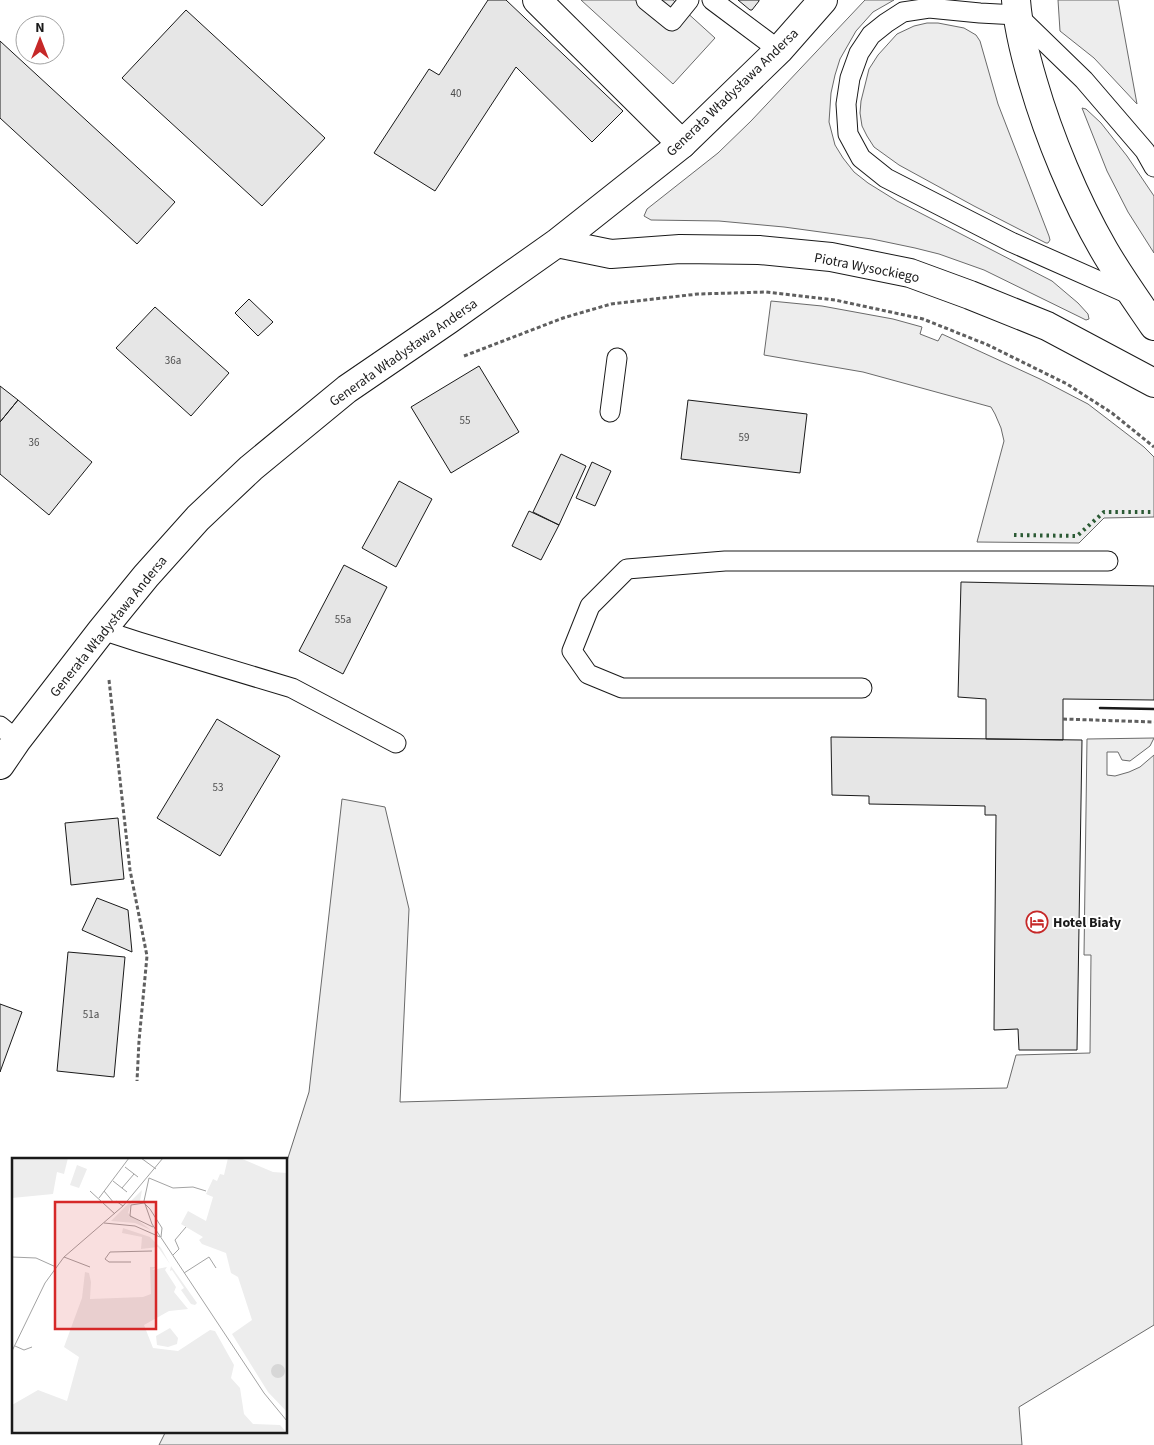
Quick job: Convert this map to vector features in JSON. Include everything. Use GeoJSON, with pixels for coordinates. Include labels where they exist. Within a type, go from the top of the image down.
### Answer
{"type":"FeatureCollection","features":[{"type":"Feature","properties":{"kind":"street"},"geometry":{"type":"LineString","coordinates":[[536,0],[682,144]]}},
{"type":"Feature","properties":{"kind":"street","name":"Generała Władysława Andersa"},"geometry":{"type":"LineString","coordinates":[[0,764],[9,733],[102,630],[146,576],[198,518],[250,468],[347,389],[557,243],[682,144],[779,50],[823,0]]}},
{"type":"Feature","properties":{"kind":"street"},"geometry":{"type":"LineString","coordinates":[[1017,7],[1025,54],[1050,134],[1084,213],[1104,250],[1154,326]]}},
{"type":"Feature","properties":{"kind":"street","name":"Piotra Wysockiego"},"geometry":{"type":"LineString","coordinates":[[557,243],[611,254],[680,249],[759,250],[831,257],[910,273],[1047,326],[1154,383]]}},
{"type":"Feature","properties":{"kind":"lane"},"geometry":{"type":"LineString","coordinates":[[646,0],[672,21],[689,0]]}},
{"type":"Feature","properties":{"kind":"lane"},"geometry":{"type":"LineString","coordinates":[[712,0],[779,50]]}},
{"type":"Feature","properties":{"kind":"lane"},"geometry":{"type":"LineString","coordinates":[[1134,297],[1011,242],[886,178],[861,158],[848,134],[846,104],[850,78],[859,53],[871,35],[903,12],[929,8],[980,13],[1017,7],[1084,80],[1145,151],[1154,167]]}},
{"type":"Feature","properties":{"kind":"lane"},"geometry":{"type":"LineString","coordinates":[[610,412],[617,358]]}},
{"type":"Feature","properties":{"kind":"lane"},"geometry":{"type":"LineString","coordinates":[[862,688],[622,688],[588,674],[572,651],[590,606],[627,569],[725,561],[1108,561]]}},
{"type":"Feature","properties":{"kind":"lane"},"geometry":{"type":"LineString","coordinates":[[102,630],[292,688],[396,743]]}},
{"type":"Feature","properties":{"kind":"path"},"geometry":{"type":"LineString","coordinates":[[471,352],[563,318],[611,304],[698,294],[766,292],[835,300],[923,319],[988,345],[1067,384],[1112,413],[1154,447]]}},
{"type":"Feature","properties":{"kind":"path"},"geometry":{"type":"LineString","coordinates":[[102,630],[130,870],[147,956],[138,1041],[137,1081]]}},
{"type":"Feature","properties":{"kind":"path"},"geometry":{"type":"LineString","coordinates":[[1063,719],[1154,722]]}},
{"type":"Feature","properties":{"kind":"shaded area"},"geometry":{"type":"Polygon","coordinates":[[[581,0],[673,0],[715,38],[673,84],[581,0]]]}},
{"type":"Feature","properties":{"kind":"shaded area"},"geometry":{"type":"Polygon","coordinates":[[[865,0],[894,0],[873,12],[856,31],[840,59],[831,93],[829,122],[835,145],[843,158],[854,172],[897,201],[1052,281],[1078,303],[1088,314],[1089,319],[1086,320],[984,270],[939,254],[915,248],[872,239],[784,227],[719,221],[651,220],[644,216],[647,209],[718,153],[751,121],[865,0]]]}},
{"type":"Feature","properties":{"kind":"shaded area"},"geometry":{"type":"Polygon","coordinates":[[[1058,0],[1118,0],[1137,104],[1094,58],[1060,31],[1058,0]]]}},
{"type":"Feature","properties":{"kind":"shaded area"},"geometry":{"type":"Polygon","coordinates":[[[927,23],[964,28],[976,35],[980,41],[998,104],[1049,236],[1050,240],[1048,243],[974,206],[899,165],[874,147],[867,136],[862,126],[860,113],[869,69],[878,55],[897,34],[914,26],[927,23]]]}},
{"type":"Feature","properties":{"kind":"shaded area"},"geometry":{"type":"Polygon","coordinates":[[[1082,108],[1086,109],[1101,123],[1127,156],[1154,196],[1154,253],[1128,212],[1107,171],[1082,108]]]}},
{"type":"Feature","properties":{"kind":"shaded area"},"geometry":{"type":"Polygon","coordinates":[[[771,301],[822,306],[893,319],[922,327],[920,334],[938,341],[942,334],[1040,379],[1088,404],[1144,447],[1154,457],[1154,517],[1104,518],[1079,543],[977,542],[1004,441],[1001,428],[991,407],[863,372],[764,355],[771,301]]]}},
{"type":"Feature","properties":{"kind":"shaded area"},"geometry":{"type":"Polygon","coordinates":[[[1154,738],[1150,746],[1130,761],[1122,760],[1118,752],[1107,752],[1107,775],[1115,776],[1129,772],[1140,767],[1154,755],[1154,1325],[1019,1407],[1022,1445],[159,1445],[166,1432],[288,1432],[288,1158],[309,1092],[342,799],[385,807],[409,909],[400,1102],[720,1093],[1007,1088],[1016,1055],[1090,1053],[1091,955],[1084,955],[1087,739],[1154,738]]]}},
{"type":"Feature","properties":{"kind":"building"},"geometry":{"type":"Polygon","coordinates":[[[488,0],[506,0],[623,111],[592,142],[516,67],[435,191],[374,153],[429,69],[439,75],[488,0]]]}},
{"type":"Feature","properties":{"kind":"building"},"geometry":{"type":"Polygon","coordinates":[[[738,0],[759,0],[759,1],[750,10],[738,0]]]}},
{"type":"Feature","properties":{"kind":"building"},"geometry":{"type":"Polygon","coordinates":[[[186,10],[325,138],[262,206],[122,78],[186,10]]]}},
{"type":"Feature","properties":{"kind":"building"},"geometry":{"type":"Polygon","coordinates":[[[0,41],[15,55],[15,65],[26,65],[175,202],[137,244],[0,118],[0,41]]]}},
{"type":"Feature","properties":{"kind":"building"},"geometry":{"type":"Polygon","coordinates":[[[249,299],[273,322],[258,336],[235,313],[249,299]]]}},
{"type":"Feature","properties":{"kind":"building"},"geometry":{"type":"Polygon","coordinates":[[[155,307],[229,373],[191,416],[116,348],[155,307]]]}},
{"type":"Feature","properties":{"kind":"building"},"geometry":{"type":"Polygon","coordinates":[[[479,366],[519,432],[451,473],[411,407],[479,366]]]}},
{"type":"Feature","properties":{"kind":"building"},"geometry":{"type":"Polygon","coordinates":[[[0,386],[18,400],[0,422],[0,386]]]}},
{"type":"Feature","properties":{"kind":"building"},"geometry":{"type":"Polygon","coordinates":[[[18,400],[92,462],[49,515],[0,474],[0,422],[18,400]]]}},
{"type":"Feature","properties":{"kind":"building"},"geometry":{"type":"Polygon","coordinates":[[[688,400],[807,414],[800,473],[681,459],[688,400]]]}},
{"type":"Feature","properties":{"kind":"building"},"geometry":{"type":"Polygon","coordinates":[[[561,454],[586,466],[559,525],[533,512],[561,454]]]}},
{"type":"Feature","properties":{"kind":"building"},"geometry":{"type":"Polygon","coordinates":[[[592,462],[611,471],[595,506],[576,498],[592,462]]]}},
{"type":"Feature","properties":{"kind":"building"},"geometry":{"type":"Polygon","coordinates":[[[399,481],[432,499],[396,567],[362,548],[399,481]]]}},
{"type":"Feature","properties":{"kind":"building"},"geometry":{"type":"Polygon","coordinates":[[[529,511],[559,525],[541,560],[512,546],[529,511]]]}},
{"type":"Feature","properties":{"kind":"building"},"geometry":{"type":"Polygon","coordinates":[[[344,565],[387,587],[343,674],[299,651],[344,565]]]}},
{"type":"Feature","properties":{"kind":"building"},"geometry":{"type":"Polygon","coordinates":[[[961,582],[1154,586],[1154,700],[1063,699],[1063,740],[986,739],[986,699],[958,697],[961,582]]]}},
{"type":"Feature","properties":{"kind":"building"},"geometry":{"type":"Polygon","coordinates":[[[217,719],[280,756],[220,856],[157,818],[217,719]]]}},
{"type":"Feature","properties":{"kind":"building","name":"Hotel Biały"},"geometry":{"type":"Polygon","coordinates":[[[831,737],[1082,740],[1077,1050],[1019,1050],[1018,1029],[994,1030],[996,815],[985,815],[985,806],[869,804],[869,796],[832,795],[831,737]]]}},
{"type":"Feature","properties":{"kind":"building"},"geometry":{"type":"Polygon","coordinates":[[[118,818],[124,879],[71,885],[65,823],[118,818]]]}},
{"type":"Feature","properties":{"kind":"building"},"geometry":{"type":"Polygon","coordinates":[[[97,898],[128,910],[132,952],[82,930],[97,898]]]}},
{"type":"Feature","properties":{"kind":"building"},"geometry":{"type":"Polygon","coordinates":[[[68,952],[125,957],[114,1077],[57,1071],[68,952]]]}},
{"type":"Feature","properties":{"kind":"building"},"geometry":{"type":"Polygon","coordinates":[[[0,1004],[22,1012],[0,1072],[0,1004]]]}},
{"type":"Feature","properties":{"kind":"hedge"},"geometry":{"type":"LineString","coordinates":[[1014,535],[1077,536],[1104,512],[1154,512]]}},
{"type":"Feature","properties":{"kind":"wall"},"geometry":{"type":"LineString","coordinates":[[1100,708],[1154,709]]}},
{"type":"Feature","properties":{"kind":"place","name":"Hotel Biały"},"geometry":{"type":"Point","coordinates":[1037,922]}}]}
